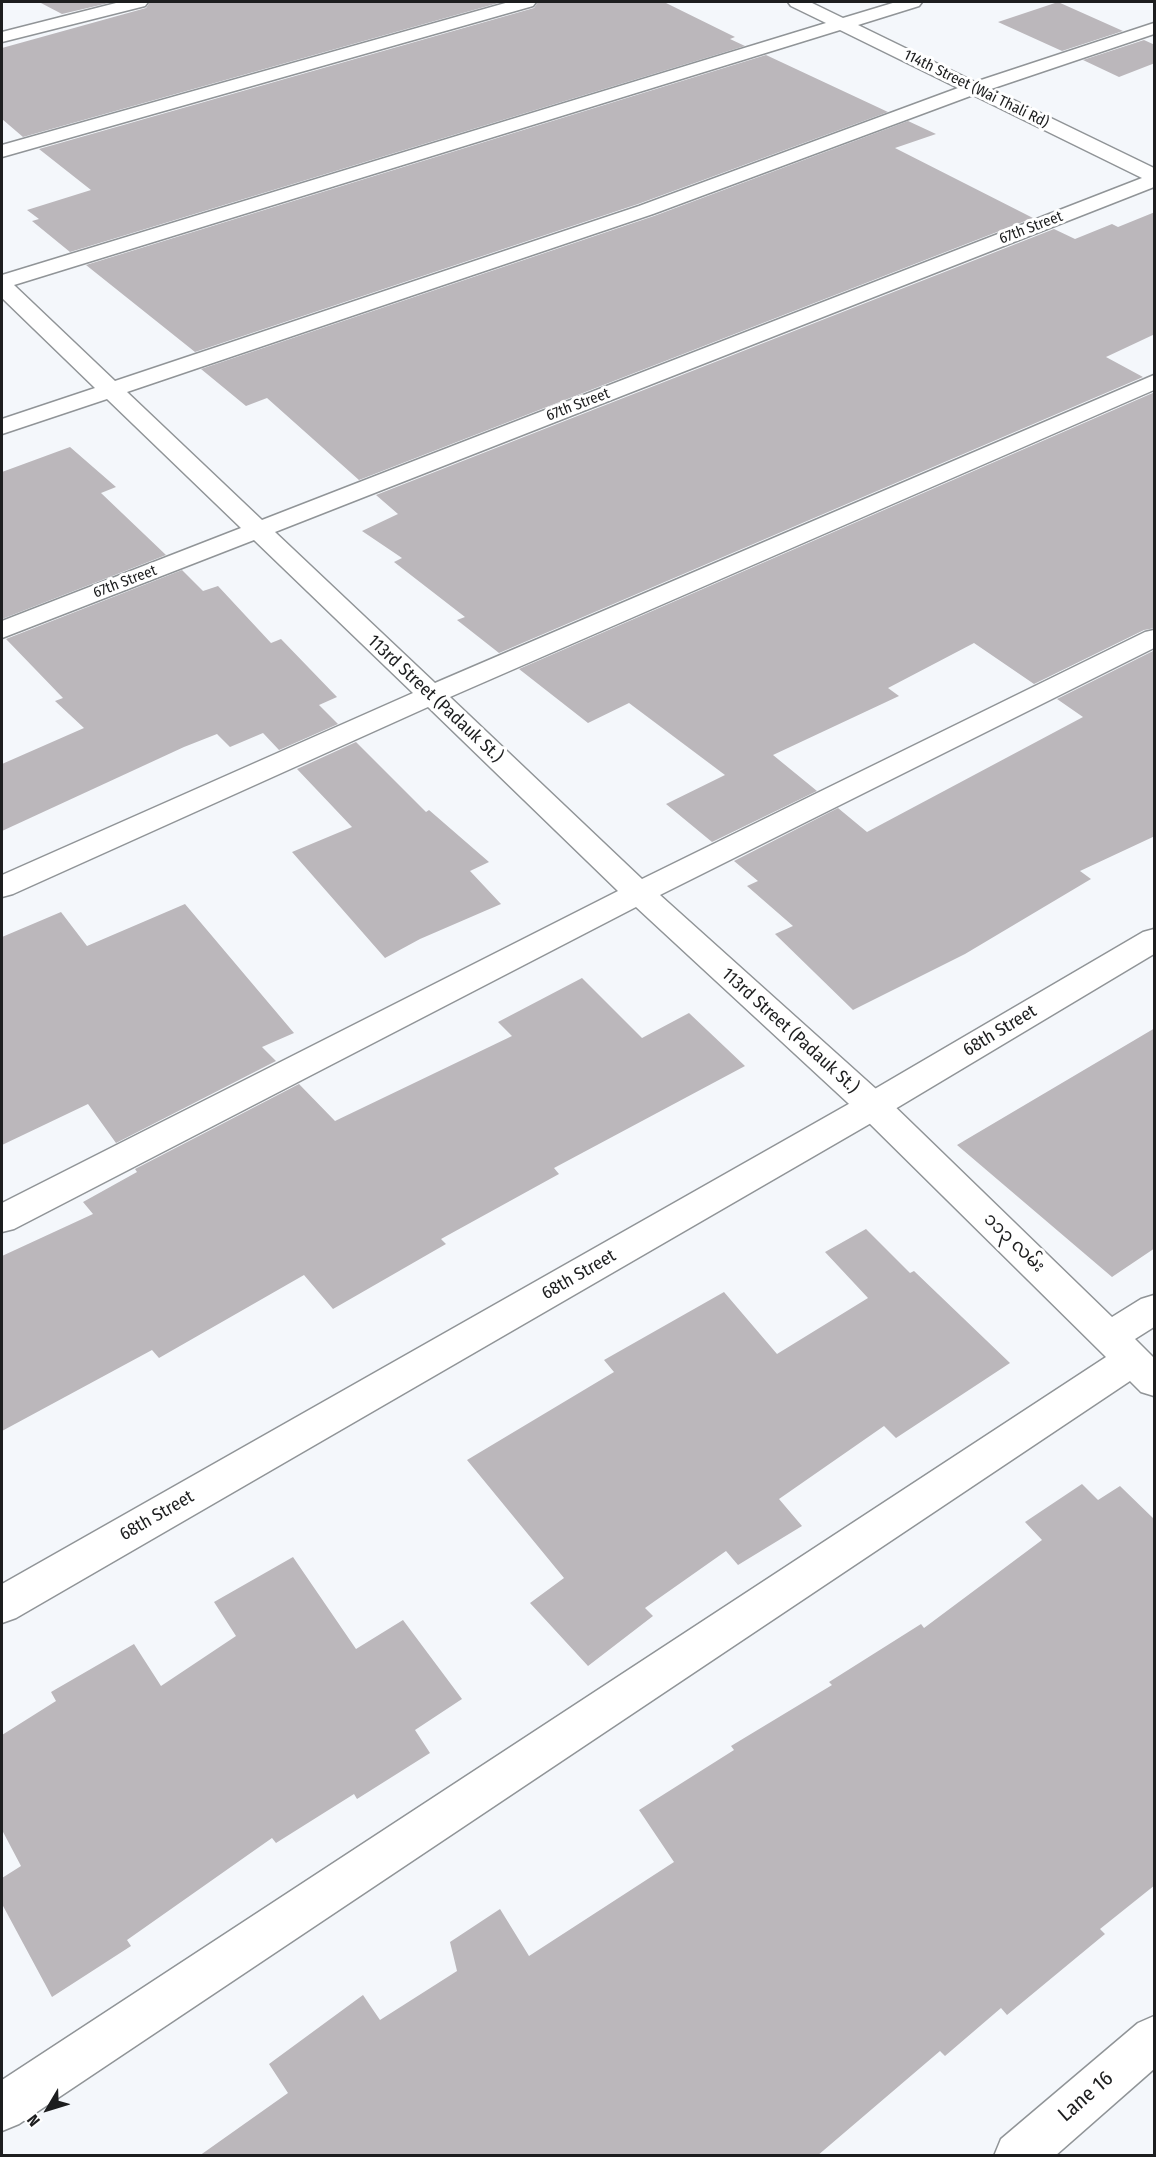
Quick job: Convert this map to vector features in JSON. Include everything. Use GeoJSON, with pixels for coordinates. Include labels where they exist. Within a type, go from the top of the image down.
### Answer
{"type":"FeatureCollection","features":[{"type":"Feature","properties":{"kind":"street"},"geometry":{"type":"LineString","coordinates":[[2,38],[139,2]]}},
{"type":"Feature","properties":{"kind":"street"},"geometry":{"type":"LineString","coordinates":[[2,151],[527,2]]}},
{"type":"Feature","properties":{"kind":"street","name":"114th Street (Wai Thali Rd)"},"geometry":{"type":"LineString","coordinates":[[797,2],[1151,173]]}},
{"type":"Feature","properties":{"kind":"street"},"geometry":{"type":"LineString","coordinates":[[2,284],[913,2]]}},
{"type":"Feature","properties":{"kind":"street"},"geometry":{"type":"LineString","coordinates":[[2,427],[646,210],[975,88],[1155,28]]}},
{"type":"Feature","properties":{"kind":"street","name":"67th Street"},"geometry":{"type":"LineString","coordinates":[[2,630],[256,531],[1151,173]]}},
{"type":"Feature","properties":{"kind":"street","name":"113rd Street (Padauk St.)"},"geometry":{"type":"LineString","coordinates":[[2,284],[256,531],[639,893],[873,1107]]}},
{"type":"Feature","properties":{"kind":"street"},"geometry":{"type":"LineString","coordinates":[[2,887],[432,696],[1155,382]]}},
{"type":"Feature","properties":{"kind":"street"},"geometry":{"type":"LineString","coordinates":[[2,1219],[639,893],[1155,638]]}},
{"type":"Feature","properties":{"kind":"street","name":"68th Street"},"geometry":{"type":"LineString","coordinates":[[2,1605],[873,1107],[1155,940]]}},
{"type":"Feature","properties":{"kind":"street","name":"၁၁၃ လမ်း"},"geometry":{"type":"LineString","coordinates":[[873,1107],[1132,1359]]}},
{"type":"Feature","properties":{"kind":"street"},"geometry":{"type":"LineString","coordinates":[[2,2107],[1132,1359],[1155,1309]]}},
{"type":"Feature","properties":{"kind":"street","name":"Lane 16"},"geometry":{"type":"LineString","coordinates":[[1018,2156],[1155,2039]]}},
{"type":"Feature","properties":{"kind":"building"},"geometry":{"type":"Polygon","coordinates":[[[39,2],[113,2],[62,14],[39,2]]]}},
{"type":"Feature","properties":{"kind":"building"},"geometry":{"type":"Polygon","coordinates":[[[150,2],[502,2],[23,137],[2,119],[2,48],[146,8],[150,2]]]}},
{"type":"Feature","properties":{"kind":"building"},"geometry":{"type":"Polygon","coordinates":[[[538,2],[664,2],[735,37],[730,39],[745,46],[70,252],[32,221],[39,219],[27,210],[91,190],[39,149],[534,8],[538,2]]]}},
{"type":"Feature","properties":{"kind":"building"},"geometry":{"type":"Polygon","coordinates":[[[1058,2],[1123,31],[1062,51],[998,22],[1058,2]]]}},
{"type":"Feature","properties":{"kind":"building"},"geometry":{"type":"Polygon","coordinates":[[[1144,40],[1155,45],[1155,63],[1119,77],[1083,60],[1144,40]]]}},
{"type":"Feature","properties":{"kind":"building"},"geometry":{"type":"Polygon","coordinates":[[[766,55],[888,112],[638,204],[195,352],[86,265],[766,55]]]}},
{"type":"Feature","properties":{"kind":"building"},"geometry":{"type":"Polygon","coordinates":[[[908,121],[936,134],[895,148],[1033,218],[359,480],[267,398],[246,406],[201,369],[654,216],[908,121]]]}},
{"type":"Feature","properties":{"kind":"building"},"geometry":{"type":"Polygon","coordinates":[[[1155,212],[1155,334],[1106,357],[1143,377],[499,653],[457,620],[465,617],[394,562],[402,558],[362,531],[398,514],[376,495],[1054,229],[1075,239],[1112,224],[1118,227],[1155,212]]]}},
{"type":"Feature","properties":{"kind":"building"},"geometry":{"type":"Polygon","coordinates":[[[1155,392],[1155,628],[1144,630],[1034,684],[974,643],[888,688],[899,696],[773,755],[817,791],[712,842],[666,804],[725,775],[629,703],[588,723],[519,669],[1155,392]]]}},
{"type":"Feature","properties":{"kind":"building"},"geometry":{"type":"Polygon","coordinates":[[[70,447],[116,487],[101,493],[166,555],[2,619],[2,472],[70,447]]]}},
{"type":"Feature","properties":{"kind":"building"},"geometry":{"type":"Polygon","coordinates":[[[182,570],[203,591],[218,586],[271,643],[281,639],[337,697],[319,705],[338,724],[279,750],[263,733],[230,747],[217,734],[2,831],[2,764],[84,728],[55,701],[63,698],[6,639],[182,570]]]}},
{"type":"Feature","properties":{"kind":"building"},"geometry":{"type":"Polygon","coordinates":[[[1155,650],[1155,836],[1080,871],[1091,879],[965,954],[853,1010],[775,934],[793,926],[747,886],[758,881],[734,861],[838,808],[867,832],[1083,717],[1057,699],[1155,650]]]}},
{"type":"Feature","properties":{"kind":"building"},"geometry":{"type":"Polygon","coordinates":[[[356,742],[426,812],[429,810],[489,862],[470,871],[501,904],[420,939],[385,958],[292,852],[352,827],[297,769],[356,742]]]}},
{"type":"Feature","properties":{"kind":"building"},"geometry":{"type":"Polygon","coordinates":[[[185,904],[294,1033],[262,1047],[276,1061],[116,1143],[88,1104],[2,1145],[2,937],[61,912],[87,946],[185,904]]]}},
{"type":"Feature","properties":{"kind":"building"},"geometry":{"type":"Polygon","coordinates":[[[582,978],[642,1038],[689,1013],[745,1066],[554,1168],[559,1174],[441,1239],[446,1244],[333,1309],[304,1275],[159,1358],[152,1350],[2,1431],[2,1256],[93,1214],[83,1202],[137,1172],[135,1169],[299,1084],[335,1121],[512,1036],[498,1022],[582,978]]]}},
{"type":"Feature","properties":{"kind":"building"},"geometry":{"type":"Polygon","coordinates":[[[1155,1028],[1155,1248],[1112,1277],[957,1145],[1155,1028]]]}},
{"type":"Feature","properties":{"kind":"building"},"geometry":{"type":"Polygon","coordinates":[[[866,1229],[910,1273],[914,1271],[1010,1363],[896,1438],[884,1426],[779,1499],[802,1526],[738,1565],[726,1551],[645,1608],[653,1616],[588,1666],[530,1603],[564,1578],[467,1460],[614,1372],[604,1360],[724,1292],[777,1354],[868,1298],[825,1252],[866,1229]]]}},
{"type":"Feature","properties":{"kind":"building"},"geometry":{"type":"Polygon","coordinates":[[[1082,1484],[1098,1500],[1120,1486],[1155,1520],[1155,1885],[1100,1929],[1105,1934],[1007,2015],[1001,2008],[945,2056],[940,2051],[817,2156],[199,2156],[288,2093],[269,2064],[363,1995],[380,2020],[457,1971],[450,1942],[500,1909],[529,1956],[674,1862],[639,1810],[734,1750],[731,1746],[832,1685],[829,1682],[921,1624],[924,1628],[1042,1540],[1025,1522],[1082,1484]]]}},
{"type":"Feature","properties":{"kind":"building"},"geometry":{"type":"Polygon","coordinates":[[[293,1557],[356,1649],[403,1620],[462,1699],[415,1730],[430,1753],[357,1799],[354,1794],[276,1843],[272,1838],[127,1940],[131,1946],[52,1997],[2,1904],[2,1878],[21,1866],[2,1830],[2,1735],[56,1701],[51,1692],[134,1644],[161,1686],[236,1636],[214,1602],[293,1557]]]}}]}
